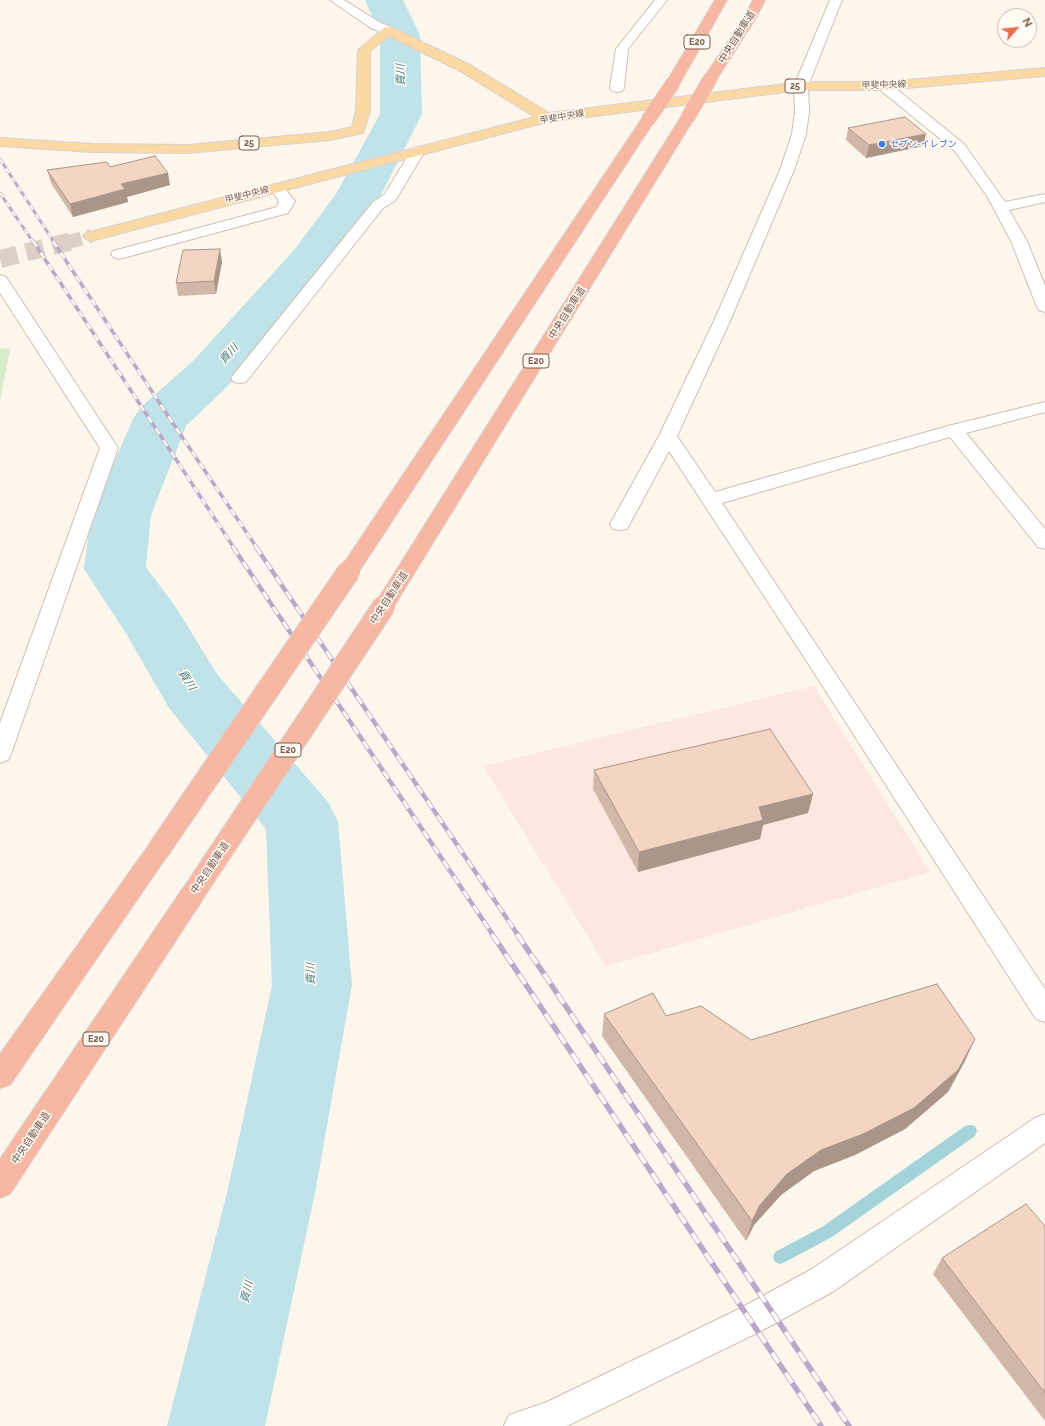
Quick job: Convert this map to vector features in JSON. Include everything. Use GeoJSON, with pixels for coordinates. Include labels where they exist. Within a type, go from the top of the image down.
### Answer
{"type":"FeatureCollection","features":[{"type":"Feature","properties":{"kind":"highway","name":"E20"},"geometry":{"type":"LineString","coordinates":[[0,1076],[159,849],[349,571],[673,83],[721,0]]}},
{"type":"Feature","properties":{"kind":"highway","name":"中央自動車道"},"geometry":{"type":"LineString","coordinates":[[0,1184],[384,606],[751,16],[759,0]]}},
{"type":"Feature","properties":{"kind":"main road"},"geometry":{"type":"LineString","coordinates":[[389,31],[465,68],[547,118]]}},
{"type":"Feature","properties":{"kind":"main road","name":"25"},"geometry":{"type":"LineString","coordinates":[[0,142],[92,148],[188,149],[330,136],[358,130],[362,111],[364,50],[389,31]]}},
{"type":"Feature","properties":{"kind":"main road","name":"甲斐中央線"},"geometry":{"type":"LineString","coordinates":[[91,236],[547,118],[801,86],[884,86],[1045,72]]}},
{"type":"Feature","properties":{"kind":"street"},"geometry":{"type":"LineString","coordinates":[[336,0],[389,31]]}},
{"type":"Feature","properties":{"kind":"street"},"geometry":{"type":"LineString","coordinates":[[617,88],[622,49],[661,0]]}},
{"type":"Feature","properties":{"kind":"street"},"geometry":{"type":"LineString","coordinates":[[620,524],[668,436],[722,320],[786,170],[799,134],[802,112],[801,86],[836,0]]}},
{"type":"Feature","properties":{"kind":"street"},"geometry":{"type":"LineString","coordinates":[[884,86],[959,147],[994,196],[1019,241],[1045,307]]}},
{"type":"Feature","properties":{"kind":"street"},"geometry":{"type":"LineString","coordinates":[[240,378],[378,205],[390,198],[418,152]]}},
{"type":"Feature","properties":{"kind":"street"},"geometry":{"type":"LineString","coordinates":[[119,254],[283,210],[287,201],[283,186]]}},
{"type":"Feature","properties":{"kind":"street"},"geometry":{"type":"LineString","coordinates":[[1000,207],[1045,198]]}},
{"type":"Feature","properties":{"kind":"street"},"geometry":{"type":"LineString","coordinates":[[0,754],[109,448],[2,286]]}},
{"type":"Feature","properties":{"kind":"street"},"geometry":{"type":"LineString","coordinates":[[710,500],[954,430],[1045,406]]}},
{"type":"Feature","properties":{"kind":"street"},"geometry":{"type":"LineString","coordinates":[[954,430],[1045,542]]}},
{"type":"Feature","properties":{"kind":"street"},"geometry":{"type":"LineString","coordinates":[[668,436],[812,652],[1045,1011]]}},
{"type":"Feature","properties":{"kind":"street"},"geometry":{"type":"LineString","coordinates":[[520,1426],[551,1417],[750,1320],[823,1280],[1045,1127]]}},
{"type":"Feature","properties":{"kind":"shaded area"},"geometry":{"type":"Polygon","coordinates":[[[814,686],[930,872],[606,966],[483,766],[814,686]]]}},
{"type":"Feature","properties":{"kind":"green space"},"geometry":{"type":"Polygon","coordinates":[[[0,348],[10,349],[0,402],[0,348]]]}},
{"type":"Feature","properties":{"kind":"building"},"geometry":{"type":"Polygon","coordinates":[[[905,117],[926,134],[869,145],[848,128],[905,117]]]}},
{"type":"Feature","properties":{"kind":"building"},"geometry":{"type":"Polygon","coordinates":[[[155,156],[168,173],[121,184],[125,189],[70,204],[47,170],[107,162],[110,167],[155,156]]]}},
{"type":"Feature","properties":{"kind":"building"},"geometry":{"type":"Polygon","coordinates":[[[220,249],[214,281],[176,283],[183,250],[220,249]]]}},
{"type":"Feature","properties":{"kind":"building"},"geometry":{"type":"Polygon","coordinates":[[[770,729],[813,794],[759,807],[763,820],[639,852],[594,770],[770,729]]]}},
{"type":"Feature","properties":{"kind":"building"},"geometry":{"type":"Polygon","coordinates":[[[937,984],[975,1039],[958,1070],[914,1108],[863,1134],[821,1150],[787,1174],[760,1205],[752,1221],[604,1014],[653,993],[666,1016],[701,1006],[751,1040],[937,984]]]}},
{"type":"Feature","properties":{"kind":"building"},"geometry":{"type":"Polygon","coordinates":[[[1026,1204],[1045,1226],[1045,1393],[942,1258],[1026,1204]]]}},
{"type":"Feature","properties":{"kind":"waterway","name":"貢川"},"geometry":{"type":"LineString","coordinates":[[216,1426],[271,1193],[312,985],[302,822],[193,691],[152,622],[115,569],[121,515],[161,419],[213,371],[311,260],[357,197],[401,114],[400,35],[384,0]]}},
{"type":"Feature","properties":{"kind":"waterway"},"geometry":{"type":"LineString","coordinates":[[780,1257],[827,1232],[970,1131]]}},
{"type":"Feature","properties":{"kind":"tunnel"},"geometry":{"type":"LineString","coordinates":[[68,242],[91,236]]}},
{"type":"Feature","properties":{"kind":"tunnel"},"geometry":{"type":"LineString","coordinates":[[68,242],[72,241]]}},
{"type":"Feature","properties":{"kind":"tunnel"},"geometry":{"type":"LineString","coordinates":[[0,259],[68,242]]}},
{"type":"Feature","properties":{"kind":"railway"},"geometry":{"type":"LineString","coordinates":[[0,159],[54,242]]}},
{"type":"Feature","properties":{"kind":"railway"},"geometry":{"type":"LineString","coordinates":[[0,193],[33,242]]}},
{"type":"Feature","properties":{"kind":"railway"},"geometry":{"type":"LineString","coordinates":[[33,241],[234,548]]}},
{"type":"Feature","properties":{"kind":"railway"},"geometry":{"type":"LineString","coordinates":[[53,241],[257,548]]}},
{"type":"Feature","properties":{"kind":"railway"},"geometry":{"type":"LineString","coordinates":[[233,547],[493,935]]}},
{"type":"Feature","properties":{"kind":"railway"},"geometry":{"type":"LineString","coordinates":[[256,547],[518,935]]}},
{"type":"Feature","properties":{"kind":"railway"},"geometry":{"type":"LineString","coordinates":[[492,934],[821,1426]]}},
{"type":"Feature","properties":{"kind":"railway"},"geometry":{"type":"LineString","coordinates":[[517,934],[849,1426]]}},
{"type":"Feature","properties":{"kind":"place","name":"セブン-イレブン"},"geometry":{"type":"Point","coordinates":[882,144]}}]}
